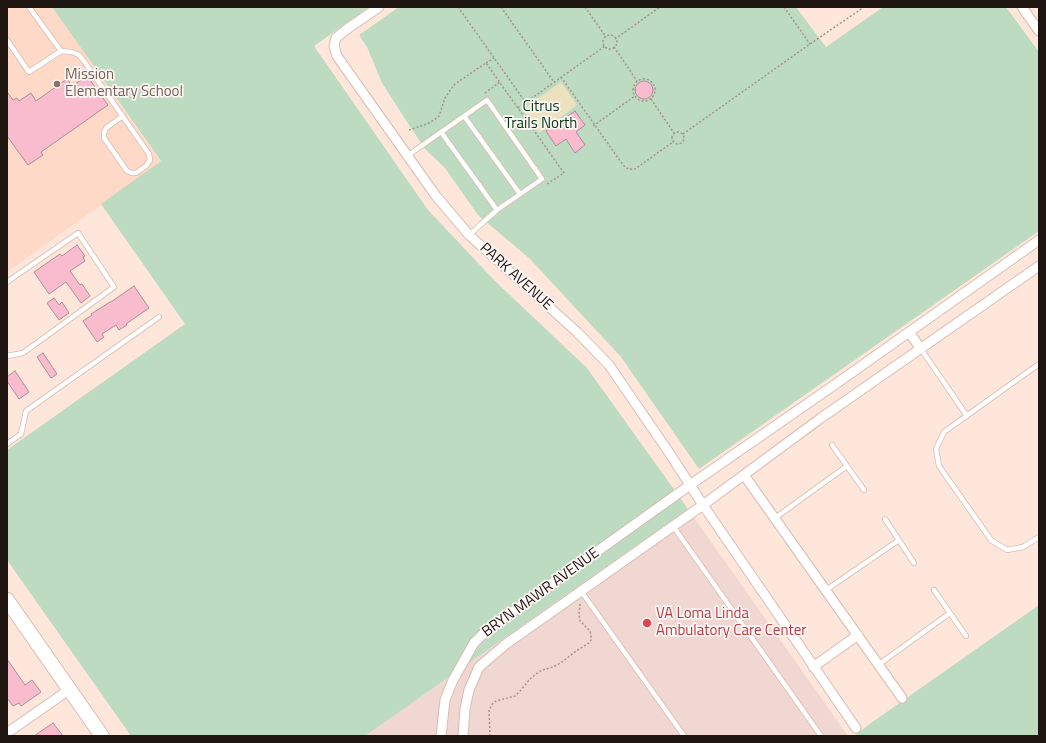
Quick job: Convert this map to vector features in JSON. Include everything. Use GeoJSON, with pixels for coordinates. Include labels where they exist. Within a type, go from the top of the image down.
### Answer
{"type":"FeatureCollection","features":[{"type":"Feature","properties":{"kind":"main road"},"geometry":{"type":"LineString","coordinates":[[7,600],[102,736]]}},
{"type":"Feature","properties":{"kind":"street","name":"PARK AVENUE"},"geometry":{"type":"LineString","coordinates":[[379,7],[336,38],[334,46],[337,56],[436,196],[469,235],[577,332],[609,365],[670,454],[702,505],[856,728]]}},
{"type":"Feature","properties":{"kind":"street"},"geometry":{"type":"LineString","coordinates":[[1022,7],[1039,31]]}},
{"type":"Feature","properties":{"kind":"street","name":"BRYN MAWR AVENUE"},"geometry":{"type":"LineString","coordinates":[[441,736],[445,700],[453,680],[474,643],[487,630],[690,485],[1039,240]]}},
{"type":"Feature","properties":{"kind":"street","name":"BRYN MAWR AVENUE"},"geometry":{"type":"LineString","coordinates":[[462,736],[469,690],[479,667],[506,644],[673,526],[821,418],[1039,266]]}},
{"type":"Feature","properties":{"kind":"street"},"geometry":{"type":"LineString","coordinates":[[909,332],[921,349]]}},
{"type":"Feature","properties":{"kind":"street"},"geometry":{"type":"LineString","coordinates":[[744,475],[902,698]]}},
{"type":"Feature","properties":{"kind":"street"},"geometry":{"type":"LineString","coordinates":[[814,667],[858,635]]}},
{"type":"Feature","properties":{"kind":"street"},"geometry":{"type":"LineString","coordinates":[[8,731],[70,689]]}},
{"type":"Feature","properties":{"kind":"lane"},"geometry":{"type":"LineString","coordinates":[[29,7],[61,51]]}},
{"type":"Feature","properties":{"kind":"lane"},"geometry":{"type":"LineString","coordinates":[[7,40],[29,72],[61,51],[72,52],[79,55],[123,116],[149,154],[150,160],[146,166],[136,173],[128,171],[104,138],[106,128],[123,116]]}},
{"type":"Feature","properties":{"kind":"lane"},"geometry":{"type":"LineString","coordinates":[[407,156],[487,100],[542,179],[497,210],[469,235]]}},
{"type":"Feature","properties":{"kind":"lane"},"geometry":{"type":"LineString","coordinates":[[464,116],[520,194]]}},
{"type":"Feature","properties":{"kind":"lane"},"geometry":{"type":"LineString","coordinates":[[441,132],[497,210]]}},
{"type":"Feature","properties":{"kind":"lane"},"geometry":{"type":"LineString","coordinates":[[7,282],[78,233],[114,287],[23,353],[7,356]]}},
{"type":"Feature","properties":{"kind":"lane"},"geometry":{"type":"LineString","coordinates":[[7,444],[21,434],[26,411],[159,317]]}},
{"type":"Feature","properties":{"kind":"lane"},"geometry":{"type":"LineString","coordinates":[[921,349],[967,416]]}},
{"type":"Feature","properties":{"kind":"lane"},"geometry":{"type":"LineString","coordinates":[[1039,364],[944,432],[936,449],[939,466],[991,540],[1007,550],[1023,547],[1039,536]]}},
{"type":"Feature","properties":{"kind":"lane"},"geometry":{"type":"LineString","coordinates":[[832,444],[864,490]]}},
{"type":"Feature","properties":{"kind":"lane"},"geometry":{"type":"LineString","coordinates":[[775,518],[847,466]]}},
{"type":"Feature","properties":{"kind":"lane"},"geometry":{"type":"LineString","coordinates":[[885,519],[914,562]]}},
{"type":"Feature","properties":{"kind":"lane"},"geometry":{"type":"LineString","coordinates":[[673,526],[821,736]]}},
{"type":"Feature","properties":{"kind":"lane"},"geometry":{"type":"LineString","coordinates":[[826,590],[899,540]]}},
{"type":"Feature","properties":{"kind":"lane"},"geometry":{"type":"LineString","coordinates":[[934,590],[966,636]]}},
{"type":"Feature","properties":{"kind":"lane"},"geometry":{"type":"LineString","coordinates":[[581,591],[684,736]]}},
{"type":"Feature","properties":{"kind":"lane"},"geometry":{"type":"LineString","coordinates":[[878,665],[950,613]]}},
{"type":"Feature","properties":{"kind":"path"},"geometry":{"type":"LineString","coordinates":[[458,7],[526,103]]}},
{"type":"Feature","properties":{"kind":"path"},"geometry":{"type":"LineString","coordinates":[[501,7],[554,82]]}},
{"type":"Feature","properties":{"kind":"path"},"geometry":{"type":"LineString","coordinates":[[585,7],[606,37]]}},
{"type":"Feature","properties":{"kind":"path"},"geometry":{"type":"LineString","coordinates":[[615,39],[660,7]]}},
{"type":"Feature","properties":{"kind":"path"},"geometry":{"type":"LineString","coordinates":[[784,7],[810,44]]}},
{"type":"Feature","properties":{"kind":"path"},"geometry":{"type":"LineString","coordinates":[[683,134],[864,7]]}},
{"type":"Feature","properties":{"kind":"path"},"geometry":{"type":"LineString","coordinates":[[606,37],[612,36],[615,39]]}},
{"type":"Feature","properties":{"kind":"path"},"geometry":{"type":"LineString","coordinates":[[605,46],[604,40],[606,37]]}},
{"type":"Feature","properties":{"kind":"path"},"geometry":{"type":"LineString","coordinates":[[614,47],[616,42],[615,39]]}},
{"type":"Feature","properties":{"kind":"path"},"geometry":{"type":"LineString","coordinates":[[486,63],[518,108],[605,46]]}},
{"type":"Feature","properties":{"kind":"path"},"geometry":{"type":"LineString","coordinates":[[605,46],[610,49],[614,47]]}},
{"type":"Feature","properties":{"kind":"path"},"geometry":{"type":"LineString","coordinates":[[614,47],[637,81]]}},
{"type":"Feature","properties":{"kind":"path"},"geometry":{"type":"LineString","coordinates":[[409,130],[427,124],[439,116],[445,98],[455,84],[494,58]]}},
{"type":"Feature","properties":{"kind":"path"},"geometry":{"type":"LineString","coordinates":[[561,77],[594,126],[623,165],[628,169],[635,169],[672,142]]}},
{"type":"Feature","properties":{"kind":"path"},"geometry":{"type":"LineString","coordinates":[[647,79],[653,84],[655,87],[655,94],[650,99],[644,101],[637,99],[633,90],[637,81],[647,79]]}},
{"type":"Feature","properties":{"kind":"path"},"geometry":{"type":"LineString","coordinates":[[594,126],[635,96]]}},
{"type":"Feature","properties":{"kind":"path"},"geometry":{"type":"LineString","coordinates":[[650,99],[674,133]]}},
{"type":"Feature","properties":{"kind":"path"},"geometry":{"type":"LineString","coordinates":[[674,133],[680,132],[683,134]]}},
{"type":"Feature","properties":{"kind":"path"},"geometry":{"type":"LineString","coordinates":[[672,142],[671,138],[674,133]]}},
{"type":"Feature","properties":{"kind":"path"},"geometry":{"type":"LineString","coordinates":[[672,142],[678,145],[682,144],[684,138],[683,134]]}},
{"type":"Feature","properties":{"kind":"path"},"geometry":{"type":"LineString","coordinates":[[490,736],[489,710],[493,703],[515,696],[536,674],[562,662],[589,643],[591,640],[590,631],[580,621],[580,604]]}},
{"type":"Feature","properties":{"kind":"shaded area","name":"Mission Elementary School"},"geometry":{"type":"Polygon","coordinates":[[[7,7],[52,7],[161,162],[7,272],[7,7]]]}},
{"type":"Feature","properties":{"kind":"shaded area","name":"VA Loma Linda Ambulatory Care Center"},"geometry":{"type":"Polygon","coordinates":[[[688,509],[848,736],[365,736],[688,509]]]}},
{"type":"Feature","properties":{"kind":"green space"},"geometry":{"type":"Polygon","coordinates":[[[52,7],[369,7],[314,46],[428,210],[495,281],[587,368],[688,509],[365,736],[131,736],[7,560],[7,450],[185,324],[101,204],[161,161],[52,7]]]}},
{"type":"Feature","properties":{"kind":"green space","name":"Citrus Trails North"},"geometry":{"type":"Polygon","coordinates":[[[399,7],[796,7],[826,47],[883,7],[1006,7],[1039,52],[1039,231],[699,469],[621,357],[529,258],[478,215],[445,168],[425,149],[409,125],[382,83],[367,47],[359,35],[399,7]]]}},
{"type":"Feature","properties":{"kind":"green space"},"geometry":{"type":"Polygon","coordinates":[[[1039,605],[1039,736],[854,736],[871,723],[1039,605]]]}},
{"type":"Feature","properties":{"kind":"sand"},"geometry":{"type":"Polygon","coordinates":[[[561,82],[577,105],[539,133],[523,109],[561,82]]]}},
{"type":"Feature","properties":{"kind":"building"},"geometry":{"type":"Polygon","coordinates":[[[87,76],[108,105],[41,152],[43,155],[28,165],[7,136],[7,92],[13,100],[17,98],[19,101],[31,93],[36,101],[67,79],[72,86],[87,76]]]}},
{"type":"Feature","properties":{"kind":"building"},"geometry":{"type":"Polygon","coordinates":[[[644,81],[650,84],[653,90],[650,96],[644,99],[638,96],[635,90],[638,84],[644,81]]]}},
{"type":"Feature","properties":{"kind":"building"},"geometry":{"type":"Polygon","coordinates":[[[575,111],[585,125],[576,132],[585,145],[575,153],[566,139],[556,146],[546,131],[575,111]]]}},
{"type":"Feature","properties":{"kind":"building"},"geometry":{"type":"Polygon","coordinates":[[[77,245],[85,256],[83,257],[85,261],[70,271],[80,285],[82,284],[90,296],[81,303],[66,282],[49,294],[34,272],[60,254],[62,256],[77,245]]]}},
{"type":"Feature","properties":{"kind":"building"},"geometry":{"type":"Polygon","coordinates":[[[134,286],[149,308],[119,330],[116,325],[102,334],[104,337],[97,342],[83,321],[92,315],[91,314],[134,286]]]}},
{"type":"Feature","properties":{"kind":"building"},"geometry":{"type":"Polygon","coordinates":[[[54,298],[59,305],[62,302],[69,313],[59,320],[47,303],[54,298]]]}},
{"type":"Feature","properties":{"kind":"building"},"geometry":{"type":"Polygon","coordinates":[[[43,353],[57,374],[51,378],[37,357],[43,353]]]}},
{"type":"Feature","properties":{"kind":"building"},"geometry":{"type":"Polygon","coordinates":[[[15,371],[29,392],[19,399],[7,381],[7,377],[15,371]]]}},
{"type":"Feature","properties":{"kind":"building"},"geometry":{"type":"Polygon","coordinates":[[[7,659],[25,685],[32,680],[41,692],[21,706],[19,703],[13,706],[7,698],[7,659]]]}},
{"type":"Feature","properties":{"kind":"building"},"geometry":{"type":"Polygon","coordinates":[[[53,723],[63,736],[34,736],[53,723]]]}},
{"type":"Feature","properties":{"kind":"place","name":"Mission Elementary School"},"geometry":{"type":"Point","coordinates":[57,84]}},
{"type":"Feature","properties":{"kind":"place","name":"VA Loma Linda Ambulatory Care Center"},"geometry":{"type":"Point","coordinates":[647,623]}}]}
